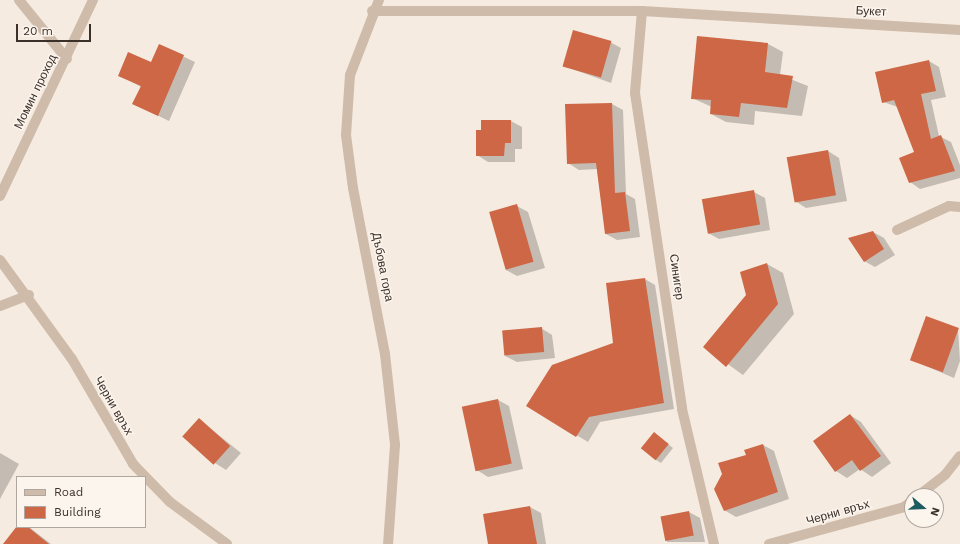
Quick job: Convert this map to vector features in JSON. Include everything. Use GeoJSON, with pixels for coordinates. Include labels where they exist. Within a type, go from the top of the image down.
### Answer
{"type":"FeatureCollection","features":[{"type":"Feature","properties":{"kind":"street"},"geometry":{"type":"LineString","coordinates":[[19,0],[67,59]]}},
{"type":"Feature","properties":{"kind":"street","name":"Момин проход"},"geometry":{"type":"LineString","coordinates":[[0,196],[67,59],[93,0]]}},
{"type":"Feature","properties":{"kind":"street","name":"Дъбова гора"},"geometry":{"type":"LineString","coordinates":[[379,0],[372,11],[350,75],[346,135],[353,188],[385,354],[395,446],[388,544]]}},
{"type":"Feature","properties":{"kind":"street","name":"Букет"},"geometry":{"type":"LineString","coordinates":[[372,11],[642,12],[960,30]]}},
{"type":"Feature","properties":{"kind":"street","name":"Синигер"},"geometry":{"type":"LineString","coordinates":[[642,12],[636,93],[682,409],[714,544]]}},
{"type":"Feature","properties":{"kind":"street"},"geometry":{"type":"LineString","coordinates":[[898,230],[949,206],[960,207]]}},
{"type":"Feature","properties":{"kind":"street","name":"Черни връх"},"geometry":{"type":"LineString","coordinates":[[0,260],[29,295],[72,359],[133,464],[145,476]]}},
{"type":"Feature","properties":{"kind":"street"},"geometry":{"type":"LineString","coordinates":[[0,306],[29,295]]}},
{"type":"Feature","properties":{"kind":"street"},"geometry":{"type":"LineString","coordinates":[[928,488],[945,475],[960,456]]}},
{"type":"Feature","properties":{"kind":"street","name":"Черни връх"},"geometry":{"type":"LineString","coordinates":[[146,477],[170,502],[227,544]]}},
{"type":"Feature","properties":{"kind":"street","name":"Черни връх"},"geometry":{"type":"LineString","coordinates":[[769,544],[904,506]]}},
{"type":"Feature","properties":{"kind":"building"},"geometry":{"type":"Polygon","coordinates":[[[573,30],[611,41],[601,78],[563,67],[573,30]]]}},
{"type":"Feature","properties":{"kind":"building"},"geometry":{"type":"Polygon","coordinates":[[[697,36],[768,43],[765,72],[793,76],[787,108],[741,103],[739,117],[710,114],[711,100],[691,99],[697,36]]]}},
{"type":"Feature","properties":{"kind":"building"},"geometry":{"type":"Polygon","coordinates":[[[159,44],[184,55],[158,116],[132,104],[141,86],[118,76],[128,52],[151,62],[159,44]]]}},
{"type":"Feature","properties":{"kind":"building"},"geometry":{"type":"Polygon","coordinates":[[[929,60],[936,91],[921,94],[931,139],[941,135],[955,171],[909,183],[899,158],[914,152],[894,100],[882,103],[875,72],[929,60]]]}},
{"type":"Feature","properties":{"kind":"building"},"geometry":{"type":"Polygon","coordinates":[[[612,103],[615,193],[625,192],[630,231],[605,234],[596,163],[567,164],[565,104],[612,103]]]}},
{"type":"Feature","properties":{"kind":"building"},"geometry":{"type":"Polygon","coordinates":[[[481,120],[511,120],[511,143],[505,143],[504,156],[476,156],[476,130],[481,130],[481,120]]]}},
{"type":"Feature","properties":{"kind":"building"},"geometry":{"type":"Polygon","coordinates":[[[828,150],[836,195],[795,203],[787,157],[828,150]]]}},
{"type":"Feature","properties":{"kind":"building"},"geometry":{"type":"Polygon","coordinates":[[[754,190],[760,224],[708,234],[702,199],[754,190]]]}},
{"type":"Feature","properties":{"kind":"building"},"geometry":{"type":"Polygon","coordinates":[[[517,204],[534,262],[506,270],[489,212],[517,204]]]}},
{"type":"Feature","properties":{"kind":"building"},"geometry":{"type":"Polygon","coordinates":[[[873,231],[884,249],[864,262],[848,238],[873,231]]]}},
{"type":"Feature","properties":{"kind":"building"},"geometry":{"type":"Polygon","coordinates":[[[767,263],[778,304],[726,367],[703,347],[746,295],[740,272],[767,263]]]}},
{"type":"Feature","properties":{"kind":"building"},"geometry":{"type":"Polygon","coordinates":[[[645,278],[664,403],[589,417],[576,437],[526,406],[552,365],[613,343],[606,283],[645,278]]]}},
{"type":"Feature","properties":{"kind":"building"},"geometry":{"type":"Polygon","coordinates":[[[926,316],[959,328],[943,372],[910,360],[926,316]]]}},
{"type":"Feature","properties":{"kind":"building"},"geometry":{"type":"Polygon","coordinates":[[[542,327],[544,352],[504,355],[502,330],[542,327]]]}},
{"type":"Feature","properties":{"kind":"building"},"geometry":{"type":"Polygon","coordinates":[[[498,399],[512,464],[476,471],[462,407],[498,399]]]}},
{"type":"Feature","properties":{"kind":"building"},"geometry":{"type":"Polygon","coordinates":[[[850,414],[881,456],[860,471],[852,460],[835,472],[813,441],[850,414]]]}},
{"type":"Feature","properties":{"kind":"building"},"geometry":{"type":"Polygon","coordinates":[[[199,418],[230,446],[213,465],[182,437],[199,418]]]}},
{"type":"Feature","properties":{"kind":"building"},"geometry":{"type":"Polygon","coordinates":[[[654,432],[669,444],[656,460],[641,448],[654,432]]]}},
{"type":"Feature","properties":{"kind":"building"},"geometry":{"type":"Polygon","coordinates":[[[763,444],[778,492],[724,511],[714,489],[722,474],[718,463],[746,455],[744,450],[763,444]]]}},
{"type":"Feature","properties":{"kind":"building"},"geometry":{"type":"Polygon","coordinates":[[[530,506],[537,544],[488,544],[483,514],[530,506]]]}},
{"type":"Feature","properties":{"kind":"building"},"geometry":{"type":"Polygon","coordinates":[[[689,511],[694,536],[665,541],[661,517],[689,511]]]}},
{"type":"Feature","properties":{"kind":"building"},"geometry":{"type":"Polygon","coordinates":[[[16,527],[29,528],[49,544],[3,544],[16,527]]]}}]}
